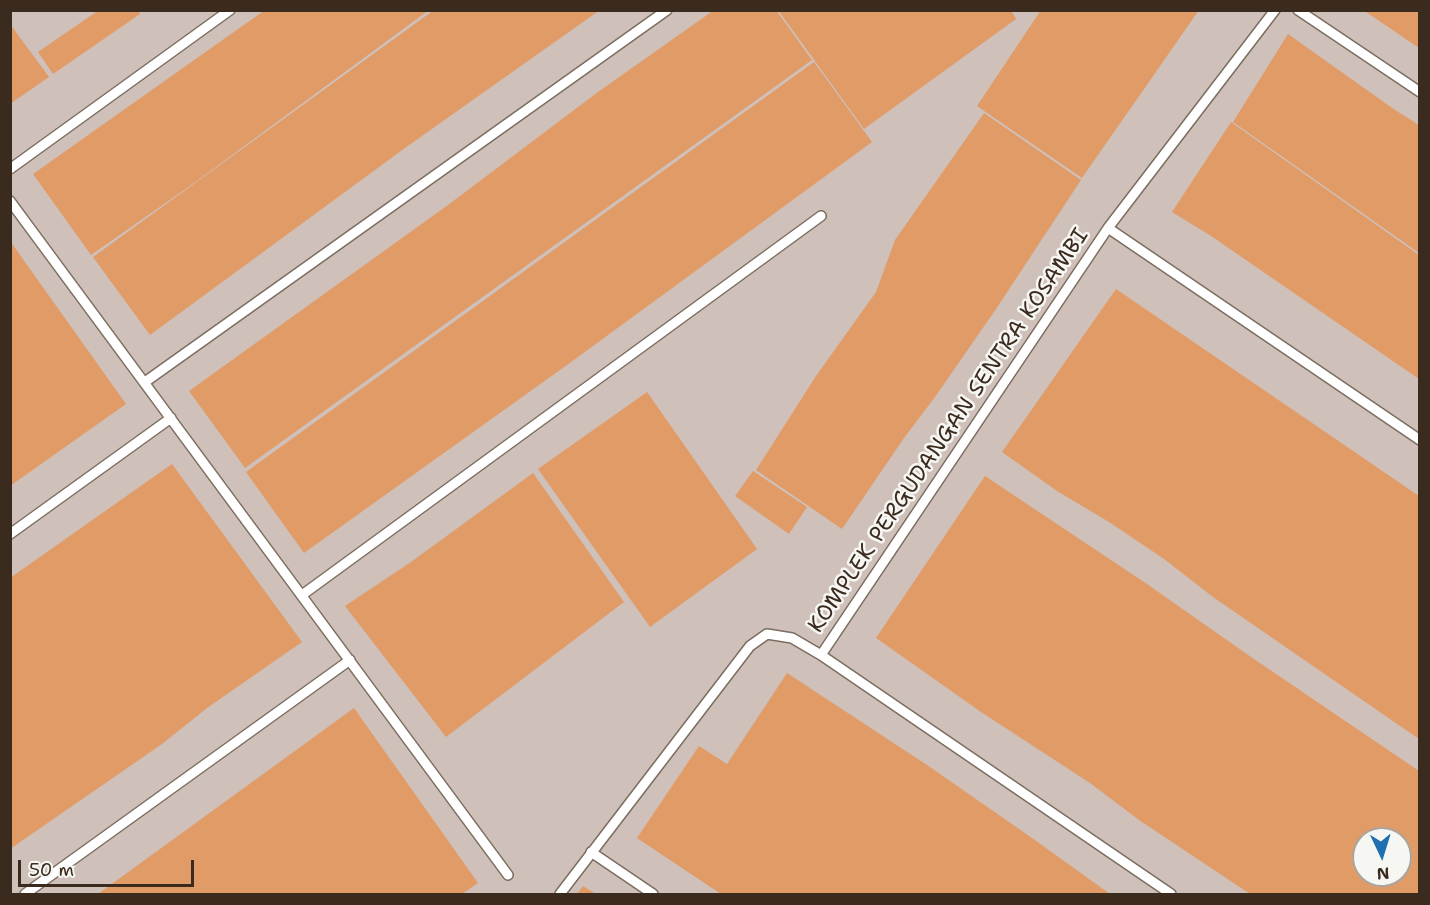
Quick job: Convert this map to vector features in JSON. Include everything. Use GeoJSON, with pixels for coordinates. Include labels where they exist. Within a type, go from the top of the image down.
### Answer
{"type":"FeatureCollection","features":[{"type":"Feature","properties":{"kind":"lane"},"geometry":{"type":"LineString","coordinates":[[10,169],[230,10]]}},
{"type":"Feature","properties":{"kind":"lane"},"geometry":{"type":"LineString","coordinates":[[145,382],[667,10]]}},
{"type":"Feature","properties":{"kind":"lane","name":"KOMPLEK PERGUDANGAN SENTRA KOSAMBI"},"geometry":{"type":"LineString","coordinates":[[821,655],[1108,228],[1275,10]]}},
{"type":"Feature","properties":{"kind":"lane"},"geometry":{"type":"LineString","coordinates":[[1298,10],[1419,92]]}},
{"type":"Feature","properties":{"kind":"lane"},"geometry":{"type":"LineString","coordinates":[[10,201],[508,875]]}},
{"type":"Feature","properties":{"kind":"lane"},"geometry":{"type":"LineString","coordinates":[[302,595],[821,216]]}},
{"type":"Feature","properties":{"kind":"lane","name":"KOMPLEK PERGUDANGAN SENTRA KOSAMBI"},"geometry":{"type":"LineString","coordinates":[[1108,228],[1419,440]]}},
{"type":"Feature","properties":{"kind":"lane"},"geometry":{"type":"LineString","coordinates":[[10,534],[171,418]]}},
{"type":"Feature","properties":{"kind":"lane","name":"KOMPLEK PERGUDANGAN SENTRA KOSAMBI"},"geometry":{"type":"LineString","coordinates":[[560,894],[750,646],[767,634],[792,638],[821,655],[1171,894]]}},
{"type":"Feature","properties":{"kind":"lane"},"geometry":{"type":"LineString","coordinates":[[25,894],[350,660]]}},
{"type":"Feature","properties":{"kind":"lane"},"geometry":{"type":"LineString","coordinates":[[591,852],[653,894]]}},
{"type":"Feature","properties":{"kind":"shaded area"},"geometry":{"type":"Polygon","coordinates":[[[10,11],[1419,11],[1419,894],[11,894],[10,11]]]}},
{"type":"Feature","properties":{"kind":"building"},"geometry":{"type":"Polygon","coordinates":[[[99,10],[138,10],[140,14],[53,74],[38,52],[99,10]]]}},
{"type":"Feature","properties":{"kind":"building"},"geometry":{"type":"Polygon","coordinates":[[[265,10],[429,10],[197,181],[91,255],[33,174],[265,10]]]}},
{"type":"Feature","properties":{"kind":"building"},"geometry":{"type":"Polygon","coordinates":[[[434,10],[600,10],[405,148],[150,335],[93,257],[434,10]]]}},
{"type":"Feature","properties":{"kind":"building"},"geometry":{"type":"Polygon","coordinates":[[[714,10],[776,10],[812,60],[245,468],[189,391],[714,10]]]}},
{"type":"Feature","properties":{"kind":"building"},"geometry":{"type":"Polygon","coordinates":[[[778,10],[1011,10],[1016,19],[864,129],[778,10]]]}},
{"type":"Feature","properties":{"kind":"building"},"geometry":{"type":"Polygon","coordinates":[[[1041,10],[1199,10],[1082,178],[977,106],[1041,10]]]}},
{"type":"Feature","properties":{"kind":"building"},"geometry":{"type":"Polygon","coordinates":[[[1363,10],[1419,10],[1419,48],[1397,33],[1363,10]]]}},
{"type":"Feature","properties":{"kind":"building"},"geometry":{"type":"Polygon","coordinates":[[[10,24],[49,77],[10,104],[10,24]]]}},
{"type":"Feature","properties":{"kind":"building"},"geometry":{"type":"Polygon","coordinates":[[[1288,34],[1419,125],[1419,253],[1233,122],[1288,34]]]}},
{"type":"Feature","properties":{"kind":"building"},"geometry":{"type":"Polygon","coordinates":[[[814,62],[872,142],[567,365],[304,553],[246,472],[814,62]]]}},
{"type":"Feature","properties":{"kind":"building"},"geometry":{"type":"Polygon","coordinates":[[[984,113],[1081,180],[996,309],[842,529],[756,470],[816,376],[876,292],[895,240],[984,113]]]}},
{"type":"Feature","properties":{"kind":"building"},"geometry":{"type":"Polygon","coordinates":[[[1231,122],[1419,255],[1419,379],[1211,236],[1172,212],[1231,122]]]}},
{"type":"Feature","properties":{"kind":"building"},"geometry":{"type":"Polygon","coordinates":[[[10,241],[126,404],[10,486],[10,241]]]}},
{"type":"Feature","properties":{"kind":"building"},"geometry":{"type":"Polygon","coordinates":[[[1116,289],[1419,496],[1419,739],[1213,597],[1164,559],[1057,491],[1002,452],[1116,289]]]}},
{"type":"Feature","properties":{"kind":"building"},"geometry":{"type":"Polygon","coordinates":[[[647,392],[757,549],[650,627],[538,469],[647,392]]]}},
{"type":"Feature","properties":{"kind":"building"},"geometry":{"type":"Polygon","coordinates":[[[172,464],[302,642],[207,708],[162,744],[10,849],[10,578],[172,464]]]}},
{"type":"Feature","properties":{"kind":"building"},"geometry":{"type":"Polygon","coordinates":[[[753,471],[807,507],[789,534],[735,496],[753,471]]]}},
{"type":"Feature","properties":{"kind":"building"},"geometry":{"type":"Polygon","coordinates":[[[533,473],[624,602],[446,737],[345,606],[411,562],[533,473]]]}},
{"type":"Feature","properties":{"kind":"building"},"geometry":{"type":"Polygon","coordinates":[[[985,476],[1419,771],[1419,894],[1250,894],[1139,820],[1090,783],[981,712],[876,638],[985,476]]]}},
{"type":"Feature","properties":{"kind":"building"},"geometry":{"type":"Polygon","coordinates":[[[787,673],[927,765],[1110,894],[721,894],[637,838],[699,746],[727,764],[787,673]]]}},
{"type":"Feature","properties":{"kind":"building"},"geometry":{"type":"Polygon","coordinates":[[[354,708],[478,883],[462,894],[98,894],[354,708]]]}},
{"type":"Feature","properties":{"kind":"building"},"geometry":{"type":"Polygon","coordinates":[[[583,886],[596,894],[577,894],[583,886]]]}}]}
